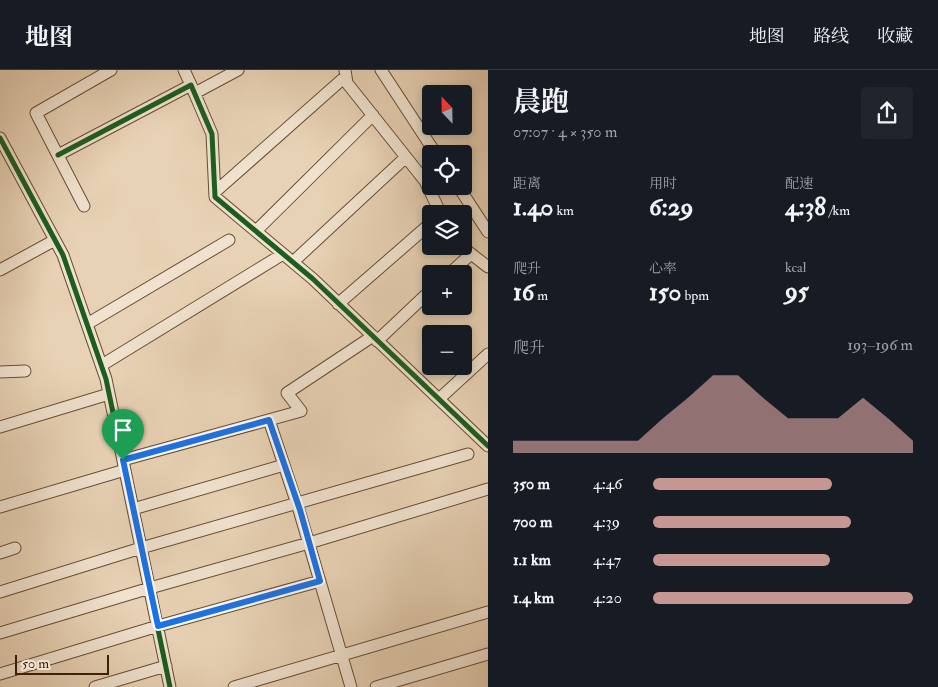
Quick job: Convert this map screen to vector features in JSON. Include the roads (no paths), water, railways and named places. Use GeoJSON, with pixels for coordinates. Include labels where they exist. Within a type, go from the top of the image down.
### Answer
{"type":"FeatureCollection","features":[{"type":"Feature","properties":{"kind":"street"},"geometry":{"type":"LineString","coordinates":[[84,206],[36,113],[111,70]]}},
{"type":"Feature","properties":{"kind":"street"},"geometry":{"type":"LineString","coordinates":[[184,70],[212,134],[215,197],[293,262],[488,444]]}},
{"type":"Feature","properties":{"kind":"street"},"geometry":{"type":"LineString","coordinates":[[58,155],[193,89],[238,70]]}},
{"type":"Feature","properties":{"kind":"street"},"geometry":{"type":"LineString","coordinates":[[382,70],[430,145]]}},
{"type":"Feature","properties":{"kind":"street"},"geometry":{"type":"LineString","coordinates":[[215,192],[345,73]]}},
{"type":"Feature","properties":{"kind":"street"},"geometry":{"type":"LineString","coordinates":[[345,73],[347,83],[425,181],[436,205]]}},
{"type":"Feature","properties":{"kind":"street"},"geometry":{"type":"LineString","coordinates":[[256,231],[373,115]]}},
{"type":"Feature","properties":{"kind":"street"},"geometry":{"type":"LineString","coordinates":[[0,138],[63,254],[102,365],[170,687]]}},
{"type":"Feature","properties":{"kind":"street"},"geometry":{"type":"LineString","coordinates":[[293,262],[406,157]]}},
{"type":"Feature","properties":{"kind":"street"},"geometry":{"type":"LineString","coordinates":[[464,195],[488,232]]}},
{"type":"Feature","properties":{"kind":"street"},"geometry":{"type":"LineString","coordinates":[[338,304],[422,231]]}},
{"type":"Feature","properties":{"kind":"street"},"geometry":{"type":"LineString","coordinates":[[0,270],[55,240]]}},
{"type":"Feature","properties":{"kind":"street"},"geometry":{"type":"LineString","coordinates":[[87,324],[229,240]]}},
{"type":"Feature","properties":{"kind":"street"},"geometry":{"type":"LineString","coordinates":[[102,365],[283,254]]}},
{"type":"Feature","properties":{"kind":"street"},"geometry":{"type":"LineString","coordinates":[[459,265],[470,255]]}},
{"type":"Feature","properties":{"kind":"street"},"geometry":{"type":"LineString","coordinates":[[472,255],[488,267]]}},
{"type":"Feature","properties":{"kind":"street"},"geometry":{"type":"LineString","coordinates":[[0,506],[124,465],[301,411],[287,393],[375,339],[422,298]]}},
{"type":"Feature","properties":{"kind":"street"},"geometry":{"type":"LineString","coordinates":[[438,399],[488,354]]}},
{"type":"Feature","properties":{"kind":"street"},"geometry":{"type":"LineString","coordinates":[[0,372],[25,371]]}},
{"type":"Feature","properties":{"kind":"street"},"geometry":{"type":"LineString","coordinates":[[0,427],[109,394]]}},
{"type":"Feature","properties":{"kind":"street"},"geometry":{"type":"LineString","coordinates":[[269,420],[297,503],[350,687]]}},
{"type":"Feature","properties":{"kind":"street"},"geometry":{"type":"LineString","coordinates":[[0,592],[141,548],[468,454]]}},
{"type":"Feature","properties":{"kind":"street"},"geometry":{"type":"LineString","coordinates":[[133,509],[284,465]]}},
{"type":"Feature","properties":{"kind":"street"},"geometry":{"type":"LineString","coordinates":[[0,633],[150,588],[309,544],[488,489]]}},
{"type":"Feature","properties":{"kind":"street"},"geometry":{"type":"LineString","coordinates":[[0,552],[15,548]]}},
{"type":"Feature","properties":{"kind":"street"},"geometry":{"type":"LineString","coordinates":[[0,674],[158,626],[320,581]]}},
{"type":"Feature","properties":{"kind":"street"},"geometry":{"type":"LineString","coordinates":[[234,687],[488,612]]}},
{"type":"Feature","properties":{"kind":"street"},"geometry":{"type":"LineString","coordinates":[[376,687],[488,654]]}},
{"type":"Feature","properties":{"kind":"street"},"geometry":{"type":"LineString","coordinates":[[95,687],[166,666]]}}]}
